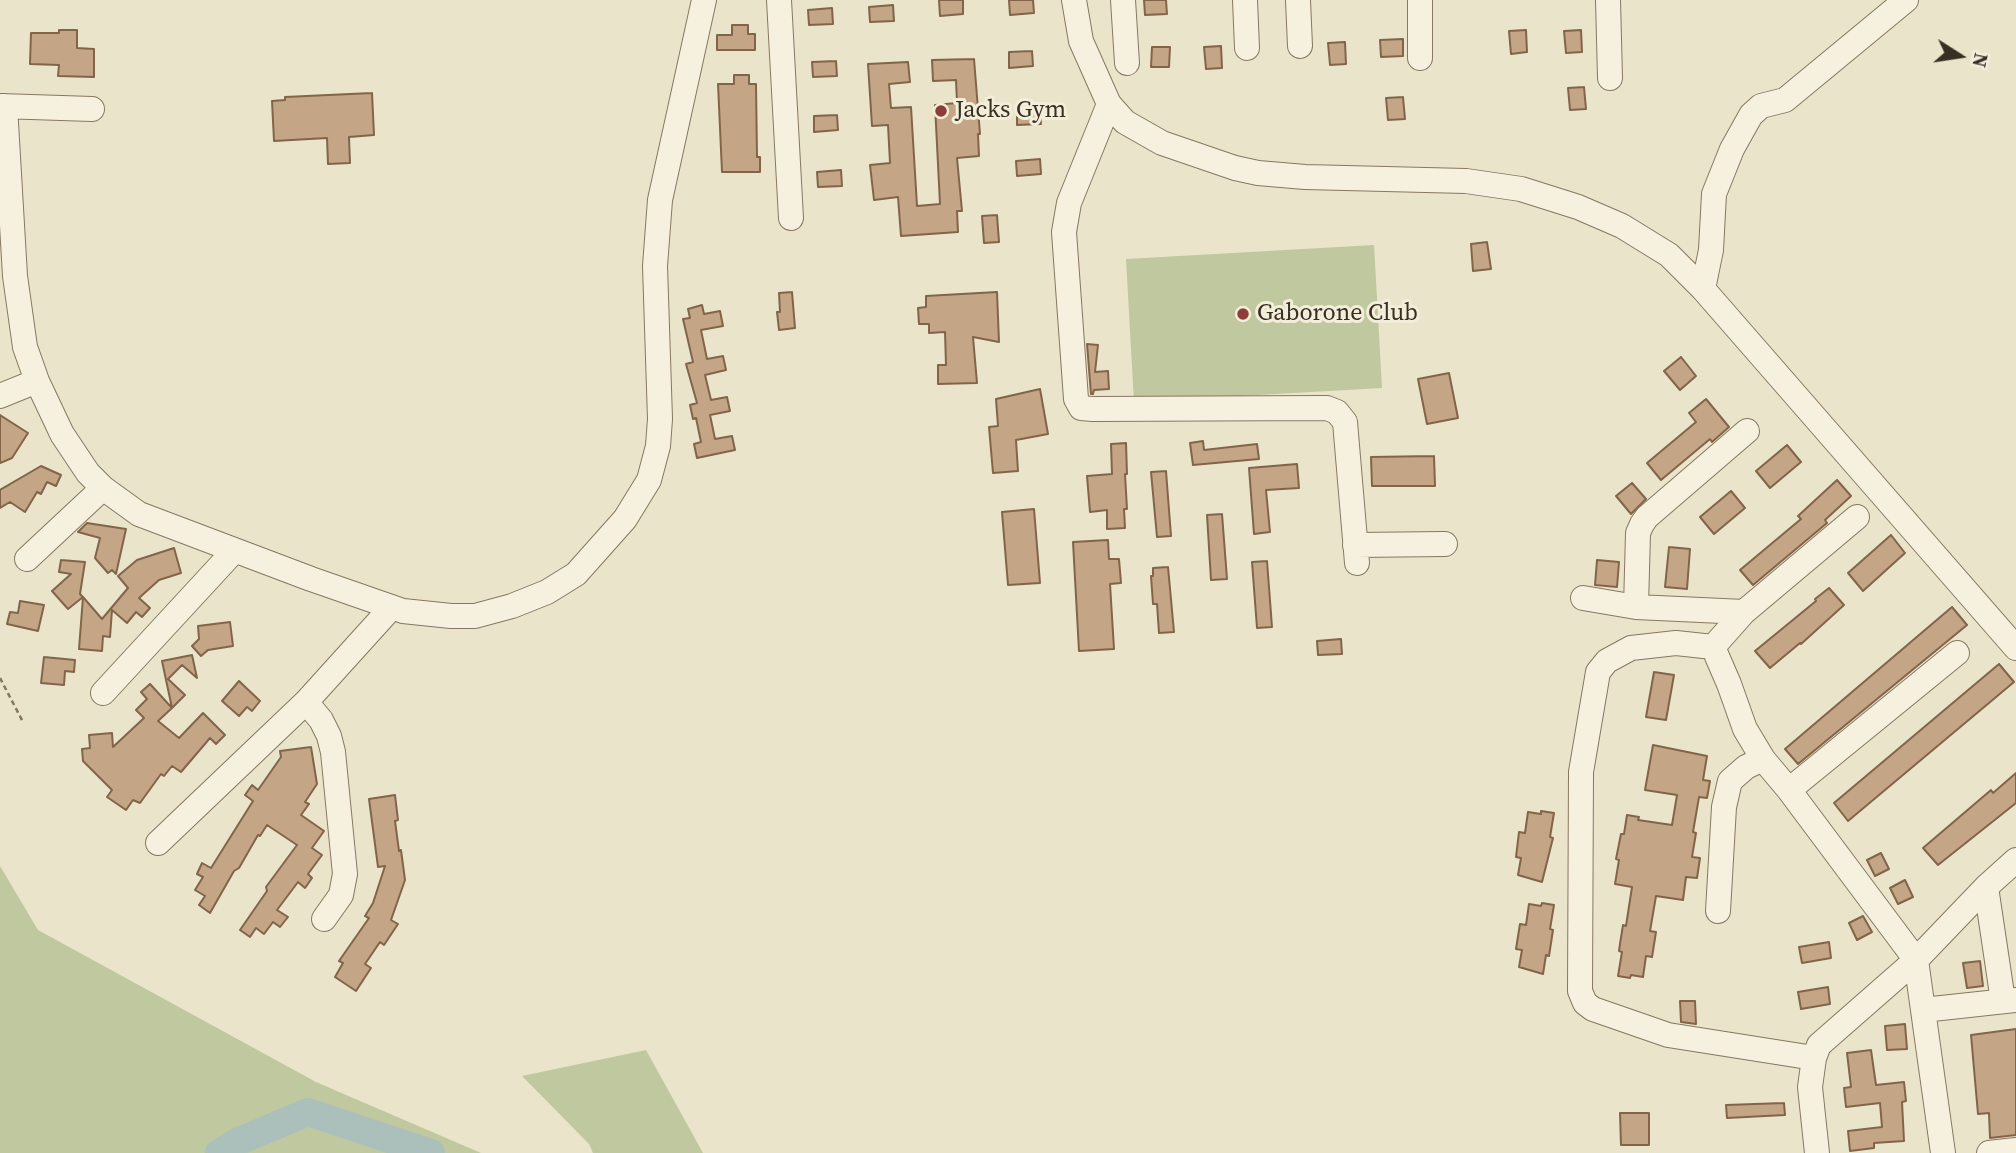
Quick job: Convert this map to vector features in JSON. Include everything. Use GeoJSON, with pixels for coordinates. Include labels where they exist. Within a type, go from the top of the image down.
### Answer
{"type":"FeatureCollection","features":[{"type":"Feature","properties":{"kind":"street"},"geometry":{"type":"LineString","coordinates":[[92,109],[3,106],[8,277],[25,347],[37,381],[62,434],[88,473],[103,488],[139,514],[234,551],[391,608],[427,614],[475,616],[512,606],[547,592],[576,574],[625,519],[649,480],[659,446],[655,266],[660,200],[704,0]]}},
{"type":"Feature","properties":{"kind":"street"},"geometry":{"type":"LineString","coordinates":[[779,0],[790,218]]}},
{"type":"Feature","properties":{"kind":"street"},"geometry":{"type":"LineString","coordinates":[[1074,0],[1081,41],[1109,104],[1125,122],[1162,143],[1258,173],[1305,177],[1466,181],[1532,192],[1578,206],[1622,226],[1669,255],[1703,289],[2016,648]]}},
{"type":"Feature","properties":{"kind":"street"},"geometry":{"type":"LineString","coordinates":[[1124,0],[1127,63]]}},
{"type":"Feature","properties":{"kind":"street"},"geometry":{"type":"LineString","coordinates":[[1245,0],[1247,48]]}},
{"type":"Feature","properties":{"kind":"street"},"geometry":{"type":"LineString","coordinates":[[1298,0],[1300,47]]}},
{"type":"Feature","properties":{"kind":"street"},"geometry":{"type":"LineString","coordinates":[[1420,0],[1420,58]]}},
{"type":"Feature","properties":{"kind":"street"},"geometry":{"type":"LineString","coordinates":[[1608,0],[1610,78]]}},
{"type":"Feature","properties":{"kind":"street"},"geometry":{"type":"LineString","coordinates":[[1703,289],[1711,250],[1714,194],[1732,149],[1751,115],[1761,106],[1785,100],[1906,0]]}},
{"type":"Feature","properties":{"kind":"street"},"geometry":{"type":"LineString","coordinates":[[1109,104],[1069,203],[1064,232],[1076,399],[1081,408],[1326,408],[1337,412],[1345,422],[1356,554],[1445,544]]}},
{"type":"Feature","properties":{"kind":"street"},"geometry":{"type":"LineString","coordinates":[[0,396],[37,381]]}},
{"type":"Feature","properties":{"kind":"street"},"geometry":{"type":"LineString","coordinates":[[1636,607],[1638,533],[1642,524],[1746,430]]}},
{"type":"Feature","properties":{"kind":"street"},"geometry":{"type":"LineString","coordinates":[[27,559],[103,488]]}},
{"type":"Feature","properties":{"kind":"street"},"geometry":{"type":"LineString","coordinates":[[1713,647],[1744,612],[1857,517]]}},
{"type":"Feature","properties":{"kind":"street"},"geometry":{"type":"LineString","coordinates":[[103,693],[234,551]]}},
{"type":"Feature","properties":{"kind":"street"},"geometry":{"type":"LineString","coordinates":[[1583,598],[1636,607],[1744,612]]}},
{"type":"Feature","properties":{"kind":"street"},"geometry":{"type":"LineString","coordinates":[[158,843],[306,702],[391,608]]}},
{"type":"Feature","properties":{"kind":"street"},"geometry":{"type":"LineString","coordinates":[[1713,647],[1675,643],[1630,648],[1607,661],[1598,672],[1581,772],[1580,991],[1586,1003],[1593,1009],[1668,1035],[1814,1058]]}},
{"type":"Feature","properties":{"kind":"street"},"geometry":{"type":"LineString","coordinates":[[1713,647],[1745,729],[1763,760],[1789,790],[1916,960],[1943,1153]]}},
{"type":"Feature","properties":{"kind":"street"},"geometry":{"type":"LineString","coordinates":[[1789,790],[1957,653]]}},
{"type":"Feature","properties":{"kind":"street"},"geometry":{"type":"LineString","coordinates":[[306,702],[321,720],[333,752],[345,874],[341,895],[324,919]]}},
{"type":"Feature","properties":{"kind":"street"},"geometry":{"type":"LineString","coordinates":[[1718,911],[1724,807],[1730,781],[1746,767],[1763,760]]}},
{"type":"Feature","properties":{"kind":"street"},"geometry":{"type":"LineString","coordinates":[[1817,1153],[1810,1087],[1814,1058],[1819,1045],[1916,960],[1986,887],[2016,860]]}},
{"type":"Feature","properties":{"kind":"street"},"geometry":{"type":"LineString","coordinates":[[1923,1010],[2009,1001],[1986,887]]}},
{"type":"Feature","properties":{"kind":"street"},"geometry":{"type":"LineString","coordinates":[[1989,1153],[2016,1150]]}},
{"type":"Feature","properties":{"kind":"path"},"geometry":{"type":"LineString","coordinates":[[0,678],[23,722]]}},
{"type":"Feature","properties":{"kind":"green space"},"geometry":{"type":"Polygon","coordinates":[[[1374,245],[1382,388],[1134,402],[1126,259],[1374,245]]]}},
{"type":"Feature","properties":{"kind":"green space"},"geometry":{"type":"Polygon","coordinates":[[[0,866],[38,930],[316,1082],[481,1153],[0,1153],[0,866]]]}},
{"type":"Feature","properties":{"kind":"green space"},"geometry":{"type":"Polygon","coordinates":[[[646,1050],[703,1153],[593,1153],[589,1144],[522,1076],[646,1050]]]}},
{"type":"Feature","properties":{"kind":"building"},"geometry":{"type":"Polygon","coordinates":[[[939,0],[963,0],[963,14],[940,16],[939,0]]]}},
{"type":"Feature","properties":{"kind":"building"},"geometry":{"type":"Polygon","coordinates":[[[1009,0],[1033,0],[1034,13],[1010,15],[1009,0]]]}},
{"type":"Feature","properties":{"kind":"building"},"geometry":{"type":"Polygon","coordinates":[[[1144,0],[1166,0],[1167,14],[1145,15],[1144,0]]]}},
{"type":"Feature","properties":{"kind":"building"},"geometry":{"type":"Polygon","coordinates":[[[893,5],[894,21],[870,22],[869,7],[893,5]]]}},
{"type":"Feature","properties":{"kind":"building"},"geometry":{"type":"Polygon","coordinates":[[[832,8],[833,24],[809,25],[808,10],[832,8]]]}},
{"type":"Feature","properties":{"kind":"building"},"geometry":{"type":"Polygon","coordinates":[[[732,25],[748,25],[748,34],[755,34],[755,50],[717,50],[717,35],[732,35],[732,25]]]}},
{"type":"Feature","properties":{"kind":"building"},"geometry":{"type":"Polygon","coordinates":[[[59,30],[77,30],[77,48],[94,49],[94,77],[58,76],[59,65],[30,64],[31,33],[59,33],[59,30]]]}},
{"type":"Feature","properties":{"kind":"building"},"geometry":{"type":"Polygon","coordinates":[[[1526,30],[1527,52],[1511,54],[1509,31],[1526,30]]]}},
{"type":"Feature","properties":{"kind":"building"},"geometry":{"type":"Polygon","coordinates":[[[1581,30],[1582,52],[1566,53],[1564,31],[1581,30]]]}},
{"type":"Feature","properties":{"kind":"building"},"geometry":{"type":"Polygon","coordinates":[[[1403,39],[1403,56],[1381,57],[1380,40],[1403,39]]]}},
{"type":"Feature","properties":{"kind":"building"},"geometry":{"type":"Polygon","coordinates":[[[1345,42],[1346,64],[1330,65],[1328,43],[1345,42]]]}},
{"type":"Feature","properties":{"kind":"building"},"geometry":{"type":"Polygon","coordinates":[[[1221,46],[1222,68],[1206,69],[1204,47],[1221,46]]]}},
{"type":"Feature","properties":{"kind":"building"},"geometry":{"type":"Polygon","coordinates":[[[1152,47],[1170,47],[1169,67],[1151,67],[1152,47]]]}},
{"type":"Feature","properties":{"kind":"building"},"geometry":{"type":"Polygon","coordinates":[[[1032,51],[1033,66],[1009,68],[1009,52],[1032,51]]]}},
{"type":"Feature","properties":{"kind":"building"},"geometry":{"type":"Polygon","coordinates":[[[974,59],[980,134],[979,156],[957,158],[962,211],[957,211],[958,232],[901,236],[898,197],[874,200],[870,165],[890,163],[888,125],[872,126],[868,64],[908,62],[910,82],[889,84],[891,108],[911,107],[917,206],[940,204],[935,105],[957,103],[956,80],[933,81],[932,60],[974,59]]]}},
{"type":"Feature","properties":{"kind":"building"},"geometry":{"type":"Polygon","coordinates":[[[836,61],[837,76],[813,77],[812,62],[836,61]]]}},
{"type":"Feature","properties":{"kind":"building"},"geometry":{"type":"Polygon","coordinates":[[[734,75],[749,75],[749,84],[756,84],[757,157],[760,157],[760,172],[722,172],[718,84],[734,84],[734,75]]]}},
{"type":"Feature","properties":{"kind":"building"},"geometry":{"type":"Polygon","coordinates":[[[1584,87],[1586,109],[1570,110],[1568,88],[1584,87]]]}},
{"type":"Feature","properties":{"kind":"building"},"geometry":{"type":"Polygon","coordinates":[[[372,93],[374,135],[349,137],[350,163],[328,164],[327,138],[274,141],[272,101],[285,100],[285,97],[372,93]]]}},
{"type":"Feature","properties":{"kind":"building"},"geometry":{"type":"Polygon","coordinates":[[[1403,97],[1405,119],[1388,120],[1386,98],[1403,97]]]}},
{"type":"Feature","properties":{"kind":"building"},"geometry":{"type":"Polygon","coordinates":[[[1040,108],[1041,124],[1017,125],[1017,110],[1040,108]]]}},
{"type":"Feature","properties":{"kind":"building"},"geometry":{"type":"Polygon","coordinates":[[[837,115],[838,130],[814,132],[814,116],[837,115]]]}},
{"type":"Feature","properties":{"kind":"building"},"geometry":{"type":"Polygon","coordinates":[[[1040,159],[1041,174],[1017,176],[1016,161],[1040,159]]]}},
{"type":"Feature","properties":{"kind":"building"},"geometry":{"type":"Polygon","coordinates":[[[841,170],[842,186],[818,187],[817,172],[841,170]]]}},
{"type":"Feature","properties":{"kind":"building"},"geometry":{"type":"Polygon","coordinates":[[[997,215],[999,242],[984,243],[982,216],[997,215]]]}},
{"type":"Feature","properties":{"kind":"building"},"geometry":{"type":"Polygon","coordinates":[[[1487,242],[1491,269],[1473,271],[1471,244],[1487,242]]]}},
{"type":"Feature","properties":{"kind":"building"},"geometry":{"type":"Polygon","coordinates":[[[792,292],[795,328],[779,330],[779,293],[792,292]]]}},
{"type":"Feature","properties":{"kind":"building"},"geometry":{"type":"Polygon","coordinates":[[[997,292],[999,342],[973,337],[977,383],[938,384],[938,365],[946,365],[945,332],[929,333],[929,324],[919,324],[918,308],[926,307],[926,296],[997,292]]]}},
{"type":"Feature","properties":{"kind":"building"},"geometry":{"type":"Polygon","coordinates":[[[702,305],[704,314],[720,311],[723,326],[701,330],[707,359],[723,356],[726,370],[705,375],[711,400],[727,397],[730,411],[710,415],[715,439],[732,436],[735,450],[697,458],[694,444],[701,442],[690,405],[697,403],[686,364],[693,362],[683,319],[690,318],[688,309],[702,305]]]}},
{"type":"Feature","properties":{"kind":"building"},"geometry":{"type":"Polygon","coordinates":[[[1087,344],[1098,345],[1095,372],[1108,371],[1109,389],[1094,390],[1093,394],[1091,394],[1087,344]]]}},
{"type":"Feature","properties":{"kind":"building"},"geometry":{"type":"Polygon","coordinates":[[[1681,357],[1696,376],[1680,390],[1664,371],[1681,357]]]}},
{"type":"Feature","properties":{"kind":"building"},"geometry":{"type":"Polygon","coordinates":[[[1449,373],[1458,418],[1427,424],[1418,379],[1449,373]]]}},
{"type":"Feature","properties":{"kind":"building"},"geometry":{"type":"Polygon","coordinates":[[[1040,389],[1048,434],[1016,440],[1018,471],[993,473],[989,427],[998,426],[996,399],[1040,389]]]}},
{"type":"Feature","properties":{"kind":"building"},"geometry":{"type":"Polygon","coordinates":[[[1706,399],[1729,427],[1712,442],[1710,439],[1661,480],[1647,463],[1696,422],[1689,413],[1706,399]]]}},
{"type":"Feature","properties":{"kind":"building"},"geometry":{"type":"Polygon","coordinates":[[[0,415],[28,433],[12,458],[0,463],[0,415]]]}},
{"type":"Feature","properties":{"kind":"building"},"geometry":{"type":"Polygon","coordinates":[[[1203,441],[1204,450],[1257,444],[1259,459],[1193,465],[1190,443],[1203,441]]]}},
{"type":"Feature","properties":{"kind":"building"},"geometry":{"type":"Polygon","coordinates":[[[1126,443],[1125,528],[1107,529],[1107,510],[1090,512],[1087,476],[1112,474],[1111,444],[1126,443]]]}},
{"type":"Feature","properties":{"kind":"building"},"geometry":{"type":"Polygon","coordinates":[[[1787,445],[1801,462],[1770,488],[1756,471],[1787,445]]]}},
{"type":"Feature","properties":{"kind":"building"},"geometry":{"type":"Polygon","coordinates":[[[1434,456],[1435,486],[1372,486],[1371,457],[1434,456]]]}},
{"type":"Feature","properties":{"kind":"building"},"geometry":{"type":"Polygon","coordinates":[[[1297,464],[1299,488],[1266,490],[1270,532],[1254,534],[1249,468],[1297,464]]]}},
{"type":"Feature","properties":{"kind":"building"},"geometry":{"type":"Polygon","coordinates":[[[41,466],[61,475],[56,486],[47,482],[41,494],[37,492],[25,512],[10,502],[0,508],[0,490],[41,466]]]}},
{"type":"Feature","properties":{"kind":"building"},"geometry":{"type":"Polygon","coordinates":[[[1166,471],[1171,536],[1157,537],[1151,472],[1166,471]]]}},
{"type":"Feature","properties":{"kind":"building"},"geometry":{"type":"Polygon","coordinates":[[[1837,480],[1851,496],[1825,520],[1827,523],[1753,585],[1740,570],[1801,519],[1798,516],[1837,480]]]}},
{"type":"Feature","properties":{"kind":"building"},"geometry":{"type":"Polygon","coordinates":[[[1632,483],[1646,499],[1631,514],[1616,496],[1632,483]]]}},
{"type":"Feature","properties":{"kind":"building"},"geometry":{"type":"Polygon","coordinates":[[[1731,491],[1745,508],[1714,534],[1700,517],[1731,491]]]}},
{"type":"Feature","properties":{"kind":"building"},"geometry":{"type":"Polygon","coordinates":[[[1034,509],[1040,583],[1008,585],[1002,512],[1034,509]]]}},
{"type":"Feature","properties":{"kind":"building"},"geometry":{"type":"Polygon","coordinates":[[[1222,514],[1227,579],[1211,580],[1207,515],[1222,514]]]}},
{"type":"Feature","properties":{"kind":"building"},"geometry":{"type":"Polygon","coordinates":[[[87,523],[126,529],[116,574],[112,570],[108,573],[95,558],[100,538],[78,532],[87,523]]]}},
{"type":"Feature","properties":{"kind":"building"},"geometry":{"type":"Polygon","coordinates":[[[1891,535],[1905,553],[1863,591],[1848,573],[1891,535]]]}},
{"type":"Feature","properties":{"kind":"building"},"geometry":{"type":"Polygon","coordinates":[[[1108,540],[1109,559],[1119,559],[1121,583],[1110,584],[1114,649],[1079,651],[1073,542],[1108,540]]]}},
{"type":"Feature","properties":{"kind":"building"},"geometry":{"type":"Polygon","coordinates":[[[1669,547],[1690,549],[1687,589],[1665,587],[1669,547]]]}},
{"type":"Feature","properties":{"kind":"building"},"geometry":{"type":"Polygon","coordinates":[[[174,548],[181,573],[159,580],[139,598],[150,608],[142,617],[136,612],[127,623],[112,610],[110,637],[103,636],[102,651],[79,649],[83,597],[102,619],[128,588],[118,576],[137,560],[174,548]]]}},
{"type":"Feature","properties":{"kind":"building"},"geometry":{"type":"Polygon","coordinates":[[[61,560],[85,562],[80,594],[83,597],[68,609],[52,591],[71,574],[59,572],[61,560]]]}},
{"type":"Feature","properties":{"kind":"building"},"geometry":{"type":"Polygon","coordinates":[[[1597,560],[1619,562],[1617,587],[1595,585],[1597,560]]]}},
{"type":"Feature","properties":{"kind":"building"},"geometry":{"type":"Polygon","coordinates":[[[1267,561],[1272,627],[1257,628],[1252,562],[1267,561]]]}},
{"type":"Feature","properties":{"kind":"building"},"geometry":{"type":"Polygon","coordinates":[[[1168,567],[1174,632],[1159,633],[1151,576],[1153,568],[1168,567]]]}},
{"type":"Feature","properties":{"kind":"building"},"geometry":{"type":"Polygon","coordinates":[[[1829,588],[1844,605],[1770,668],[1755,651],[1829,588]]]}},
{"type":"Feature","properties":{"kind":"building"},"geometry":{"type":"Polygon","coordinates":[[[20,601],[44,605],[38,631],[7,624],[10,612],[18,613],[20,601]]]}},
{"type":"Feature","properties":{"kind":"building"},"geometry":{"type":"Polygon","coordinates":[[[1952,607],[1967,625],[1798,764],[1785,749],[1952,607]]]}},
{"type":"Feature","properties":{"kind":"building"},"geometry":{"type":"Polygon","coordinates":[[[230,622],[233,646],[208,650],[201,656],[192,646],[199,639],[198,626],[230,622]]]}},
{"type":"Feature","properties":{"kind":"building"},"geometry":{"type":"Polygon","coordinates":[[[1341,639],[1342,654],[1318,655],[1317,641],[1341,639]]]}},
{"type":"Feature","properties":{"kind":"building"},"geometry":{"type":"Polygon","coordinates":[[[192,655],[197,678],[182,665],[168,679],[185,695],[172,708],[162,661],[192,655]]]}},
{"type":"Feature","properties":{"kind":"building"},"geometry":{"type":"Polygon","coordinates":[[[44,657],[75,660],[74,672],[65,671],[64,685],[41,683],[44,657]]]}},
{"type":"Feature","properties":{"kind":"building"},"geometry":{"type":"Polygon","coordinates":[[[1999,664],[2014,682],[1848,821],[1834,803],[1999,664]]]}},
{"type":"Feature","properties":{"kind":"building"},"geometry":{"type":"Polygon","coordinates":[[[1654,672],[1674,675],[1666,720],[1646,717],[1654,672]]]}},
{"type":"Feature","properties":{"kind":"building"},"geometry":{"type":"Polygon","coordinates":[[[239,681],[260,701],[252,711],[247,707],[239,716],[222,701],[239,681]]]}},
{"type":"Feature","properties":{"kind":"building"},"geometry":{"type":"Polygon","coordinates":[[[150,684],[172,708],[158,721],[179,738],[203,713],[225,735],[216,744],[210,738],[181,772],[172,766],[164,776],[161,774],[140,803],[133,800],[126,810],[107,797],[112,790],[83,761],[82,749],[90,748],[89,735],[112,733],[113,747],[144,718],[136,710],[147,699],[141,692],[150,684]]]}},
{"type":"Feature","properties":{"kind":"building"},"geometry":{"type":"Polygon","coordinates":[[[1653,745],[1707,756],[1703,780],[1710,781],[1707,798],[1699,797],[1693,832],[1696,833],[1692,857],[1700,858],[1697,878],[1686,877],[1683,900],[1656,896],[1650,931],[1656,932],[1652,957],[1646,956],[1643,977],[1631,975],[1630,978],[1618,976],[1622,952],[1619,951],[1620,944],[1623,925],[1626,926],[1632,887],[1615,884],[1621,834],[1624,834],[1627,815],[1639,817],[1638,820],[1672,825],[1677,795],[1645,790],[1653,745]]]}},
{"type":"Feature","properties":{"kind":"building"},"geometry":{"type":"Polygon","coordinates":[[[311,747],[317,784],[305,802],[309,804],[301,815],[324,831],[312,848],[322,855],[308,874],[312,878],[305,888],[298,882],[277,910],[288,917],[280,927],[273,922],[264,934],[256,928],[250,937],[240,930],[267,891],[266,887],[297,845],[267,825],[239,868],[234,871],[210,913],[199,905],[205,896],[195,890],[203,877],[197,874],[202,863],[211,868],[253,801],[245,795],[252,785],[258,790],[281,757],[280,751],[311,747]]]}},
{"type":"Feature","properties":{"kind":"building"},"geometry":{"type":"Polygon","coordinates":[[[2016,773],[2016,803],[1938,865],[1923,848],[1991,790],[1993,793],[2016,773]]]}},
{"type":"Feature","properties":{"kind":"building"},"geometry":{"type":"Polygon","coordinates":[[[395,795],[398,820],[395,821],[405,880],[391,920],[398,924],[384,945],[380,942],[365,964],[371,968],[356,991],[335,977],[343,963],[339,961],[369,918],[365,916],[373,903],[385,866],[378,867],[369,799],[395,795]]]}},
{"type":"Feature","properties":{"kind":"building"},"geometry":{"type":"Polygon","coordinates":[[[1541,811],[1554,813],[1550,837],[1553,838],[1542,882],[1518,875],[1521,858],[1516,857],[1519,832],[1525,833],[1528,812],[1541,814],[1541,811]]]}},
{"type":"Feature","properties":{"kind":"building"},"geometry":{"type":"Polygon","coordinates":[[[1881,853],[1889,869],[1875,876],[1867,860],[1881,853]]]}},
{"type":"Feature","properties":{"kind":"building"},"geometry":{"type":"Polygon","coordinates":[[[1905,880],[1913,897],[1898,904],[1890,888],[1905,880]]]}},
{"type":"Feature","properties":{"kind":"building"},"geometry":{"type":"Polygon","coordinates":[[[1542,903],[1554,905],[1549,956],[1546,955],[1543,974],[1519,967],[1522,950],[1516,949],[1520,924],[1526,925],[1529,904],[1541,906],[1542,903]]]}},
{"type":"Feature","properties":{"kind":"building"},"geometry":{"type":"Polygon","coordinates":[[[1863,916],[1872,932],[1857,940],[1849,923],[1863,916]]]}},
{"type":"Feature","properties":{"kind":"building"},"geometry":{"type":"Polygon","coordinates":[[[1829,942],[1831,958],[1802,963],[1799,947],[1829,942]]]}},
{"type":"Feature","properties":{"kind":"building"},"geometry":{"type":"Polygon","coordinates":[[[1980,961],[1983,986],[1967,988],[1963,963],[1980,961]]]}},
{"type":"Feature","properties":{"kind":"building"},"geometry":{"type":"Polygon","coordinates":[[[1828,987],[1830,1004],[1801,1009],[1798,992],[1828,987]]]}},
{"type":"Feature","properties":{"kind":"building"},"geometry":{"type":"Polygon","coordinates":[[[1680,1001],[1695,1001],[1696,1024],[1681,1022],[1680,1001]]]}},
{"type":"Feature","properties":{"kind":"building"},"geometry":{"type":"Polygon","coordinates":[[[1905,1024],[1907,1049],[1887,1050],[1885,1026],[1905,1024]]]}},
{"type":"Feature","properties":{"kind":"building"},"geometry":{"type":"Polygon","coordinates":[[[2016,1029],[2016,1135],[1990,1138],[1989,1113],[1978,1114],[1971,1035],[2016,1029]]]}},
{"type":"Feature","properties":{"kind":"building"},"geometry":{"type":"Polygon","coordinates":[[[1871,1050],[1876,1085],[1904,1082],[1904,1141],[1874,1143],[1874,1148],[1850,1151],[1848,1131],[1882,1127],[1880,1103],[1846,1107],[1844,1088],[1851,1087],[1847,1053],[1871,1050]]]}},
{"type":"Feature","properties":{"kind":"building"},"geometry":{"type":"Polygon","coordinates":[[[1784,1103],[1785,1115],[1727,1118],[1726,1105],[1784,1103]]]}},
{"type":"Feature","properties":{"kind":"building"},"geometry":{"type":"Polygon","coordinates":[[[1620,1113],[1649,1113],[1649,1145],[1621,1145],[1620,1113]]]}},
{"type":"Feature","properties":{"kind":"waterway"},"geometry":{"type":"LineString","coordinates":[[219,1153],[237,1142],[308,1112],[431,1153]]}},
{"type":"Feature","properties":{"kind":"place","name":"Jacks Gym"},"geometry":{"type":"Point","coordinates":[941,111]}},
{"type":"Feature","properties":{"kind":"place","name":"Gaborone Club"},"geometry":{"type":"Point","coordinates":[1243,314]}}]}
